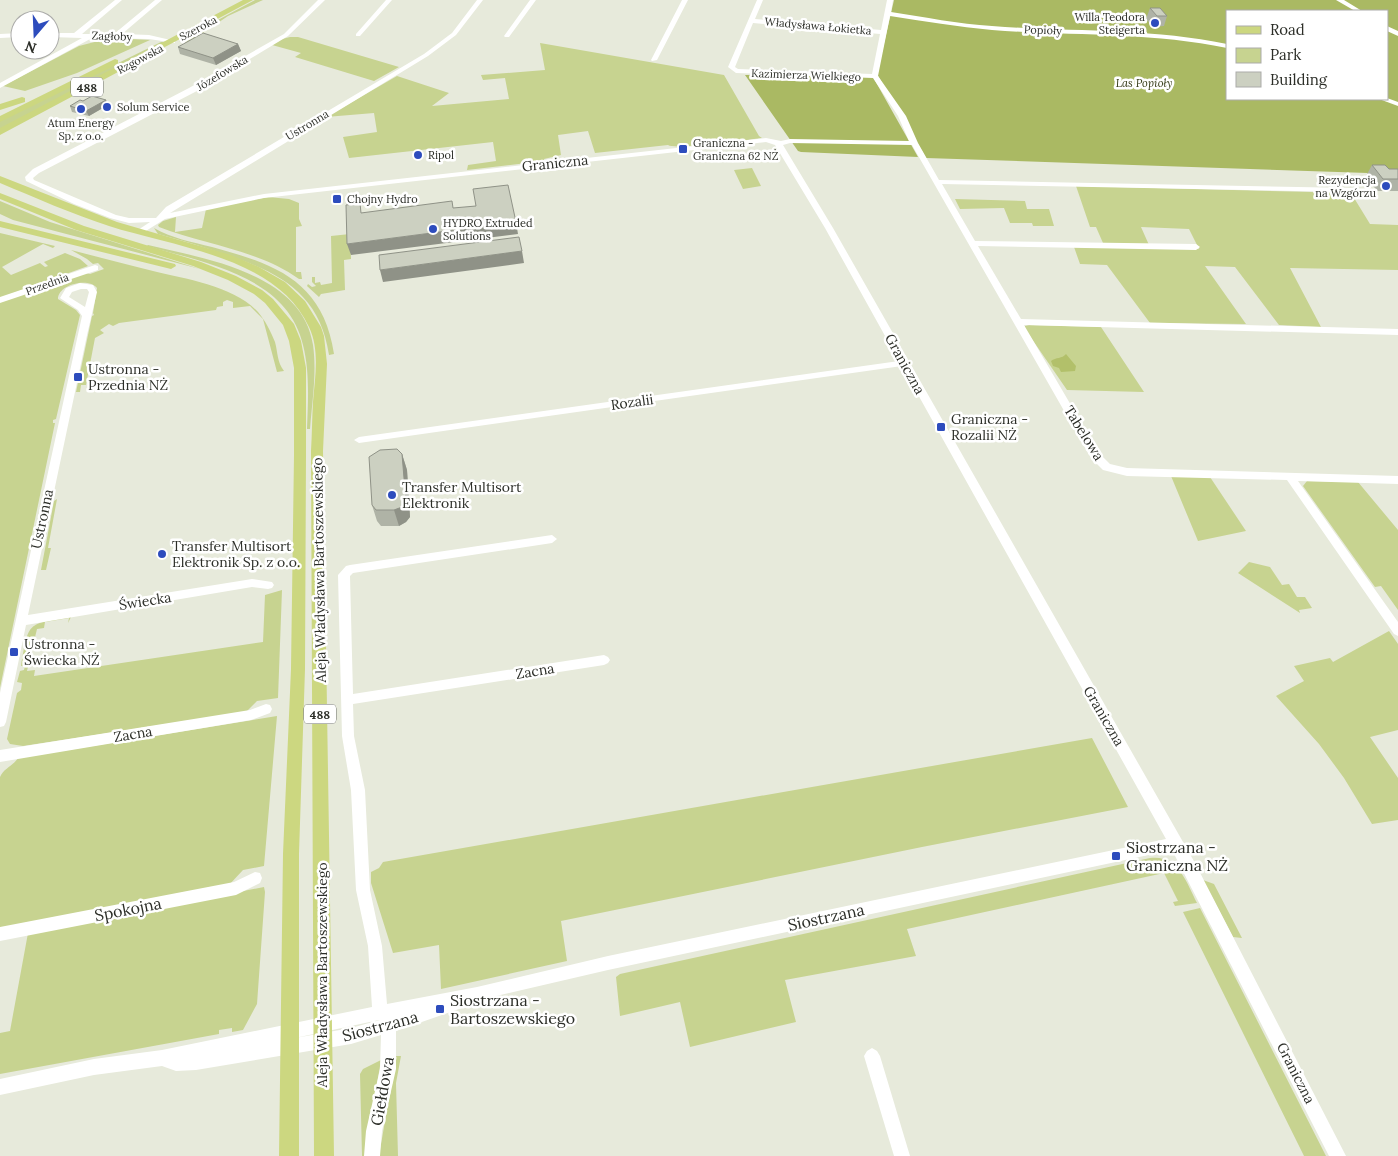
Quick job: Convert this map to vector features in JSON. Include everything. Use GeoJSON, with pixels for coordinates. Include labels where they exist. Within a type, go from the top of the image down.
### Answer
{"type":"FeatureCollection","features":[{"type":"Feature","properties":{"kind":"main road","name":"Szeroka"},"geometry":{"type":"LineString","coordinates":[[163,39],[239,0]]}},
{"type":"Feature","properties":{"kind":"main road","name":"Szeroka"},"geometry":{"type":"LineString","coordinates":[[173,42],[250,0]]}},
{"type":"Feature","properties":{"kind":"main road","name":"Rzgowska"},"geometry":{"type":"LineString","coordinates":[[0,119],[163,39]]}},
{"type":"Feature","properties":{"kind":"main road","name":"Rzgowska"},"geometry":{"type":"LineString","coordinates":[[0,132],[173,42]]}},
{"type":"Feature","properties":{"kind":"main road","name":"488"},"geometry":{"type":"LineString","coordinates":[[0,107],[93,73]]}},
{"type":"Feature","properties":{"kind":"main road","name":"Aleja Władysława Bartoszewskiego"},"geometry":{"type":"LineString","coordinates":[[0,179],[72,209],[239,263],[270,277],[296,297],[312,320],[321,351],[317,451],[324,1156]]}},
{"type":"Feature","properties":{"kind":"main road","name":"Aleja Władysława Bartoszewskiego"},"geometry":{"type":"LineString","coordinates":[[0,188],[77,220],[119,234],[239,263]]}},
{"type":"Feature","properties":{"kind":"main road","name":"Aleja Władysława Bartoszewskiego"},"geometry":{"type":"LineString","coordinates":[[0,196],[80,228],[210,269],[250,288],[269,301],[288,324],[295,341],[300,368],[298,669],[292,845],[289,1156]]}},
{"type":"Feature","properties":{"kind":"main road"},"geometry":{"type":"LineString","coordinates":[[0,218],[50,236]]}},
{"type":"Feature","properties":{"kind":"main road","name":"488"},"geometry":{"type":"LineString","coordinates":[[0,224],[50,236]]}},
{"type":"Feature","properties":{"kind":"main road","name":"Aleja Władysława Bartoszewskiego"},"geometry":{"type":"LineString","coordinates":[[50,236],[223,278],[250,288]]}},
{"type":"Feature","properties":{"kind":"street"},"geometry":{"type":"LineString","coordinates":[[76,35],[119,0]]}},
{"type":"Feature","properties":{"kind":"street"},"geometry":{"type":"LineString","coordinates":[[116,36],[160,0]]}},
{"type":"Feature","properties":{"kind":"street","name":"Józefowska"},"geometry":{"type":"LineString","coordinates":[[160,218],[126,220],[80,204],[30,181],[29,177],[36,171],[192,90],[282,37],[322,0]]}},
{"type":"Feature","properties":{"kind":"street"},"geometry":{"type":"LineString","coordinates":[[358,35],[389,0]]}},
{"type":"Feature","properties":{"kind":"street","name":"Ustronna"},"geometry":{"type":"LineString","coordinates":[[160,218],[169,208],[426,55],[452,35],[480,0]]}},
{"type":"Feature","properties":{"kind":"street"},"geometry":{"type":"LineString","coordinates":[[507,36],[533,0]]}},
{"type":"Feature","properties":{"kind":"street"},"geometry":{"type":"LineString","coordinates":[[654,60],[685,0]]}},
{"type":"Feature","properties":{"kind":"street"},"geometry":{"type":"LineString","coordinates":[[752,21],[760,0]]}},
{"type":"Feature","properties":{"kind":"street"},"geometry":{"type":"LineString","coordinates":[[875,76],[890,0]]}},
{"type":"Feature","properties":{"kind":"street"},"geometry":{"type":"LineString","coordinates":[[1339,0],[1357,10]]}},
{"type":"Feature","properties":{"kind":"street","name":"Popioły"},"geometry":{"type":"LineString","coordinates":[[888,14],[917,20],[990,28],[1193,38],[1226,46]]}},
{"type":"Feature","properties":{"kind":"street","name":"Władysława Łokietka"},"geometry":{"type":"LineString","coordinates":[[752,21],[884,32]]}},
{"type":"Feature","properties":{"kind":"street","name":"Kazimierza Wielkiego"},"geometry":{"type":"LineString","coordinates":[[752,21],[731,67],[736,71],[875,76]]}},
{"type":"Feature","properties":{"kind":"street","name":"Zagłoby"},"geometry":{"type":"LineString","coordinates":[[60,35],[116,36],[163,39],[173,42]]}},
{"type":"Feature","properties":{"kind":"street"},"geometry":{"type":"LineString","coordinates":[[0,86],[92,35]]}},
{"type":"Feature","properties":{"kind":"street","name":"Tabelowa"},"geometry":{"type":"LineString","coordinates":[[875,76],[902,116],[914,143],[1095,455],[1107,467],[1127,472],[1398,480]]}},
{"type":"Feature","properties":{"kind":"street"},"geometry":{"type":"LineString","coordinates":[[1386,100],[1398,104]]}},
{"type":"Feature","properties":{"kind":"street","name":"Graniczna"},"geometry":{"type":"LineString","coordinates":[[141,232],[160,218],[240,200],[766,140],[780,144],[1195,878],[1338,1156]]}},
{"type":"Feature","properties":{"kind":"street"},"geometry":{"type":"LineString","coordinates":[[780,144],[790,141],[914,143]]}},
{"type":"Feature","properties":{"kind":"street"},"geometry":{"type":"LineString","coordinates":[[938,182],[1349,190]]}},
{"type":"Feature","properties":{"kind":"street"},"geometry":{"type":"LineString","coordinates":[[973,243],[1196,247]]}},
{"type":"Feature","properties":{"kind":"street","name":"Przednia"},"geometry":{"type":"LineString","coordinates":[[0,300],[95,268]]}},
{"type":"Feature","properties":{"kind":"street","name":"Ustronna"},"geometry":{"type":"LineString","coordinates":[[0,722],[86,315]]}},
{"type":"Feature","properties":{"kind":"street"},"geometry":{"type":"LineString","coordinates":[[1017,322],[1398,332]]}},
{"type":"Feature","properties":{"kind":"street","name":"Rozalii"},"geometry":{"type":"LineString","coordinates":[[359,440],[905,363]]}},
{"type":"Feature","properties":{"kind":"street"},"geometry":{"type":"LineString","coordinates":[[1290,477],[1398,631]]}},
{"type":"Feature","properties":{"kind":"street","name":"Giełdowa"},"geometry":{"type":"LineString","coordinates":[[372,1156],[374,1132],[388,1069],[385,1019],[375,946],[363,890],[358,790],[348,736],[344,575],[346,571],[359,568],[552,539]]}},
{"type":"Feature","properties":{"kind":"street","name":"Świecka"},"geometry":{"type":"LineString","coordinates":[[21,621],[249,584],[268,585]]}},
{"type":"Feature","properties":{"kind":"street","name":"Zacna"},"geometry":{"type":"LineString","coordinates":[[347,700],[604,660]]}},
{"type":"Feature","properties":{"kind":"street","name":"Zacna"},"geometry":{"type":"LineString","coordinates":[[0,756],[251,715],[266,709]]}},
{"type":"Feature","properties":{"kind":"street","name":"Siostrzana"},"geometry":{"type":"LineString","coordinates":[[0,1086],[94,1068],[162,1058],[176,1063],[196,1062],[291,1038],[323,1032],[351,1036],[385,1019],[448,1007],[477,994],[615,962],[1175,843]]}},
{"type":"Feature","properties":{"kind":"street","name":"Spokojna"},"geometry":{"type":"LineString","coordinates":[[0,934],[236,888],[255,878]]}},
{"type":"Feature","properties":{"kind":"street"},"geometry":{"type":"LineString","coordinates":[[872,1056],[902,1156]]}},
{"type":"Feature","properties":{"kind":"green space"},"geometry":{"type":"Polygon","coordinates":[[[255,0],[263,0],[228,16],[188,43],[179,41],[255,0]]]}},
{"type":"Feature","properties":{"kind":"green space","name":"Las Popioły"},"geometry":{"type":"Polygon","coordinates":[[[894,0],[1398,0],[1398,174],[926,158],[877,74],[894,0]]]}},
{"type":"Feature","properties":{"kind":"green space"},"geometry":{"type":"Polygon","coordinates":[[[290,37],[298,37],[399,67],[374,81],[295,57],[301,53],[272,45],[290,37]]]}},
{"type":"Feature","properties":{"kind":"green space"},"geometry":{"type":"Polygon","coordinates":[[[110,38],[150,40],[77,73],[25,91],[3,86],[52,60],[60,60],[60,56],[79,46],[110,38]]]}},
{"type":"Feature","properties":{"kind":"green space"},"geometry":{"type":"Polygon","coordinates":[[[161,42],[165,42],[0,130],[0,121],[161,42]]]}},
{"type":"Feature","properties":{"kind":"green space"},"geometry":{"type":"Polygon","coordinates":[[[540,43],[724,75],[759,136],[762,138],[697,146],[668,145],[595,153],[588,131],[558,135],[561,155],[544,159],[544,161],[467,170],[468,165],[496,161],[493,142],[349,158],[343,137],[377,132],[374,113],[326,117],[397,76],[449,93],[432,106],[509,99],[505,78],[483,80],[481,75],[545,70],[540,43]]]}},
{"type":"Feature","properties":{"kind":"green space"},"geometry":{"type":"Polygon","coordinates":[[[745,75],[873,77],[918,157],[798,151],[745,75]]]}},
{"type":"Feature","properties":{"kind":"green space"},"geometry":{"type":"Polygon","coordinates":[[[752,168],[761,186],[743,189],[734,170],[752,168]]]}},
{"type":"Feature","properties":{"kind":"green space"},"geometry":{"type":"Polygon","coordinates":[[[1076,186],[1351,193],[1370,224],[1398,225],[1398,270],[1290,268],[1321,327],[1279,325],[1235,267],[1205,266],[1246,324],[1150,323],[1107,265],[1080,264],[1074,247],[1199,249],[1189,229],[1141,227],[1149,245],[1103,243],[1096,227],[1090,227],[1076,186]]]}},
{"type":"Feature","properties":{"kind":"green space"},"geometry":{"type":"Polygon","coordinates":[[[268,197],[289,199],[299,203],[299,219],[302,226],[296,227],[296,272],[301,272],[302,279],[266,261],[159,227],[158,225],[163,221],[176,217],[175,232],[202,228],[206,209],[268,197]]]}},
{"type":"Feature","properties":{"kind":"green space"},"geometry":{"type":"Polygon","coordinates":[[[955,199],[1025,201],[1027,209],[1049,209],[1054,226],[1010,223],[1004,208],[960,209],[955,199]]]}},
{"type":"Feature","properties":{"kind":"green space"},"geometry":{"type":"Polygon","coordinates":[[[0,201],[50,222],[200,269],[13,220],[0,214],[0,201]]]}},
{"type":"Feature","properties":{"kind":"green space"},"geometry":{"type":"Polygon","coordinates":[[[154,228],[175,237],[235,253],[275,269],[292,280],[307,293],[319,309],[328,329],[334,354],[329,355],[317,316],[307,301],[280,278],[246,262],[201,246],[158,234],[154,228]]]}},
{"type":"Feature","properties":{"kind":"green space"},"geometry":{"type":"Polygon","coordinates":[[[0,233],[55,246],[53,248],[43,244],[2,267],[11,275],[40,263],[45,267],[48,266],[44,262],[65,253],[80,259],[88,266],[0,298],[0,233]]]}},
{"type":"Feature","properties":{"kind":"green space"},"geometry":{"type":"Polygon","coordinates":[[[350,234],[351,259],[344,260],[345,290],[321,294],[319,297],[307,286],[308,284],[312,287],[316,286],[312,282],[312,277],[315,277],[315,283],[320,282],[321,285],[332,283],[331,236],[350,234]]]}},
{"type":"Feature","properties":{"kind":"green space"},"geometry":{"type":"Polygon","coordinates":[[[148,245],[197,256],[248,273],[271,285],[291,301],[305,321],[313,345],[314,377],[310,429],[307,429],[308,376],[303,345],[294,322],[280,303],[262,288],[241,276],[148,245]]]}},
{"type":"Feature","properties":{"kind":"green space"},"geometry":{"type":"Polygon","coordinates":[[[71,250],[223,290],[248,303],[263,319],[250,306],[233,308],[233,302],[227,300],[223,302],[223,306],[217,307],[216,310],[119,323],[113,326],[109,324],[100,330],[104,333],[95,338],[86,385],[81,385],[80,392],[76,392],[92,316],[94,315],[97,288],[88,283],[74,284],[63,289],[59,294],[58,299],[76,310],[80,315],[56,419],[53,420],[53,423],[55,423],[0,688],[0,301],[104,269],[98,263],[93,264],[71,250]]]}},
{"type":"Feature","properties":{"kind":"green space"},"geometry":{"type":"Polygon","coordinates":[[[263,319],[275,342],[279,361],[284,371],[277,372],[263,319]]]}},
{"type":"Feature","properties":{"kind":"green space"},"geometry":{"type":"Polygon","coordinates":[[[1025,326],[1101,327],[1144,392],[1067,390],[1025,329],[1025,326]]]}},
{"type":"Feature","properties":{"kind":"green space"},"geometry":{"type":"Polygon","coordinates":[[[1171,476],[1210,477],[1246,531],[1198,541],[1171,476]]]}},
{"type":"Feature","properties":{"kind":"green space"},"geometry":{"type":"Polygon","coordinates":[[[1307,481],[1358,482],[1398,530],[1398,610],[1381,586],[1375,587],[1303,486],[1307,481]]]}},
{"type":"Feature","properties":{"kind":"green space"},"geometry":{"type":"Polygon","coordinates":[[[57,499],[48,548],[51,548],[46,570],[41,570],[54,501],[57,499]]]}},
{"type":"Feature","properties":{"kind":"green space"},"geometry":{"type":"Polygon","coordinates":[[[1249,562],[1270,567],[1282,585],[1289,584],[1297,597],[1305,597],[1312,608],[1299,610],[1300,613],[1238,573],[1249,562]]]}},
{"type":"Feature","properties":{"kind":"green space"},"geometry":{"type":"Polygon","coordinates":[[[282,590],[278,698],[257,701],[246,712],[23,746],[10,744],[7,739],[17,693],[21,690],[22,683],[17,682],[20,671],[24,670],[25,666],[21,666],[28,633],[38,624],[45,621],[71,617],[68,623],[69,618],[45,622],[44,628],[37,629],[27,671],[35,670],[34,676],[263,642],[265,595],[282,590]]]}},
{"type":"Feature","properties":{"kind":"green space"},"geometry":{"type":"Polygon","coordinates":[[[1389,631],[1398,644],[1398,730],[1370,737],[1398,778],[1398,820],[1372,824],[1344,778],[1319,744],[1276,696],[1304,681],[1294,666],[1330,658],[1333,662],[1389,631]]]}},
{"type":"Feature","properties":{"kind":"green space"},"geometry":{"type":"Polygon","coordinates":[[[277,716],[264,866],[243,870],[229,885],[0,928],[0,777],[18,758],[277,716]]]}},
{"type":"Feature","properties":{"kind":"green space"},"geometry":{"type":"Polygon","coordinates":[[[1092,738],[1128,807],[561,921],[567,961],[441,989],[439,945],[393,953],[371,883],[371,872],[379,868],[383,862],[1092,738]]]}},
{"type":"Feature","properties":{"kind":"green space"},"geometry":{"type":"Polygon","coordinates":[[[1150,858],[1160,858],[1175,865],[1185,879],[1197,903],[1175,906],[1173,902],[1178,901],[1164,873],[907,929],[916,956],[785,980],[796,1022],[690,1047],[680,1002],[620,1016],[616,977],[620,974],[1150,858]]]}},
{"type":"Feature","properties":{"kind":"green space"},"geometry":{"type":"Polygon","coordinates":[[[1203,880],[1214,884],[1242,938],[1233,937],[1203,880]]]}},
{"type":"Feature","properties":{"kind":"green space"},"geometry":{"type":"Polygon","coordinates":[[[264,887],[257,1004],[243,1030],[232,1032],[232,1028],[219,1030],[219,1034],[0,1074],[0,1033],[10,1031],[28,933],[264,887]]]}},
{"type":"Feature","properties":{"kind":"green space"},"geometry":{"type":"Polygon","coordinates":[[[1200,908],[1326,1156],[1304,1156],[1183,912],[1200,908]]]}},
{"type":"Feature","properties":{"kind":"green space"},"geometry":{"type":"Polygon","coordinates":[[[396,1056],[401,1056],[396,1083],[398,1156],[379,1156],[396,1056]]]}},
{"type":"Feature","properties":{"kind":"green space"},"geometry":{"type":"Polygon","coordinates":[[[381,1060],[365,1156],[362,1156],[360,1074],[363,1069],[381,1060]]]}},
{"type":"Feature","properties":{"kind":"shaded area"},"geometry":{"type":"Polygon","coordinates":[[[1066,354],[1076,366],[1075,371],[1061,372],[1059,368],[1053,366],[1051,361],[1066,354]]]}},
{"type":"Feature","properties":{"kind":"building"},"geometry":{"type":"Polygon","coordinates":[[[1150,8],[1160,8],[1167,16],[1157,16],[1150,8]]]}},
{"type":"Feature","properties":{"kind":"building"},"geometry":{"type":"Polygon","coordinates":[[[203,33],[238,44],[213,58],[178,47],[203,33]]]}},
{"type":"Feature","properties":{"kind":"building"},"geometry":{"type":"Polygon","coordinates":[[[92,96],[106,100],[86,111],[70,106],[80,100],[83,101],[92,96]]]}},
{"type":"Feature","properties":{"kind":"building"},"geometry":{"type":"Polygon","coordinates":[[[1372,165],[1385,165],[1389,169],[1398,169],[1398,179],[1383,179],[1372,165]]]}},
{"type":"Feature","properties":{"kind":"building"},"geometry":{"type":"Polygon","coordinates":[[[508,185],[516,222],[347,244],[346,205],[360,203],[361,213],[452,201],[453,208],[476,206],[473,189],[508,185]]]}},
{"type":"Feature","properties":{"kind":"building"},"geometry":{"type":"Polygon","coordinates":[[[519,237],[522,251],[380,270],[379,255],[519,237]]]}},
{"type":"Feature","properties":{"kind":"building","name":"Transfer Multisort Elektronik"},"geometry":{"type":"Polygon","coordinates":[[[397,449],[402,454],[406,502],[402,507],[394,510],[376,510],[372,505],[369,457],[380,450],[397,449]]]}},
{"type":"Feature","properties":{"kind":"place","name":"Willa Teodora Steigerta"},"geometry":{"type":"Point","coordinates":[1155,23]}},
{"type":"Feature","properties":{"kind":"place","name":"Solum Service"},"geometry":{"type":"Point","coordinates":[107,107]}},
{"type":"Feature","properties":{"kind":"place","name":"Atum Energy Sp. z o.o."},"geometry":{"type":"Point","coordinates":[81,109]}},
{"type":"Feature","properties":{"kind":"place","name":"Graniczna - Graniczna 62 NŻ"},"geometry":{"type":"Point","coordinates":[683,149]}},
{"type":"Feature","properties":{"kind":"place","name":"Ripol"},"geometry":{"type":"Point","coordinates":[418,155]}},
{"type":"Feature","properties":{"kind":"place","name":"Rezydencja na Wzgórzu"},"geometry":{"type":"Point","coordinates":[1386,186]}},
{"type":"Feature","properties":{"kind":"place","name":"Chojny Hydro"},"geometry":{"type":"Point","coordinates":[337,199]}},
{"type":"Feature","properties":{"kind":"place","name":"HYDRO Extruded Solutions"},"geometry":{"type":"Point","coordinates":[433,229]}},
{"type":"Feature","properties":{"kind":"place","name":"Ustronna - Przednia NŻ"},"geometry":{"type":"Point","coordinates":[78,377]}},
{"type":"Feature","properties":{"kind":"place","name":"Graniczna - Rozalii NŻ"},"geometry":{"type":"Point","coordinates":[941,427]}},
{"type":"Feature","properties":{"kind":"place","name":"Transfer Multisort Elektronik"},"geometry":{"type":"Point","coordinates":[392,495]}},
{"type":"Feature","properties":{"kind":"place","name":"Transfer Multisort Elektronik Sp. z o.o."},"geometry":{"type":"Point","coordinates":[162,554]}},
{"type":"Feature","properties":{"kind":"place","name":"Ustronna - Świecka NŻ"},"geometry":{"type":"Point","coordinates":[14,652]}},
{"type":"Feature","properties":{"kind":"place","name":"Siostrzana - Graniczna NŻ"},"geometry":{"type":"Point","coordinates":[1116,856]}},
{"type":"Feature","properties":{"kind":"place","name":"Siostrzana - Bartoszewskiego"},"geometry":{"type":"Point","coordinates":[440,1009]}}]}
